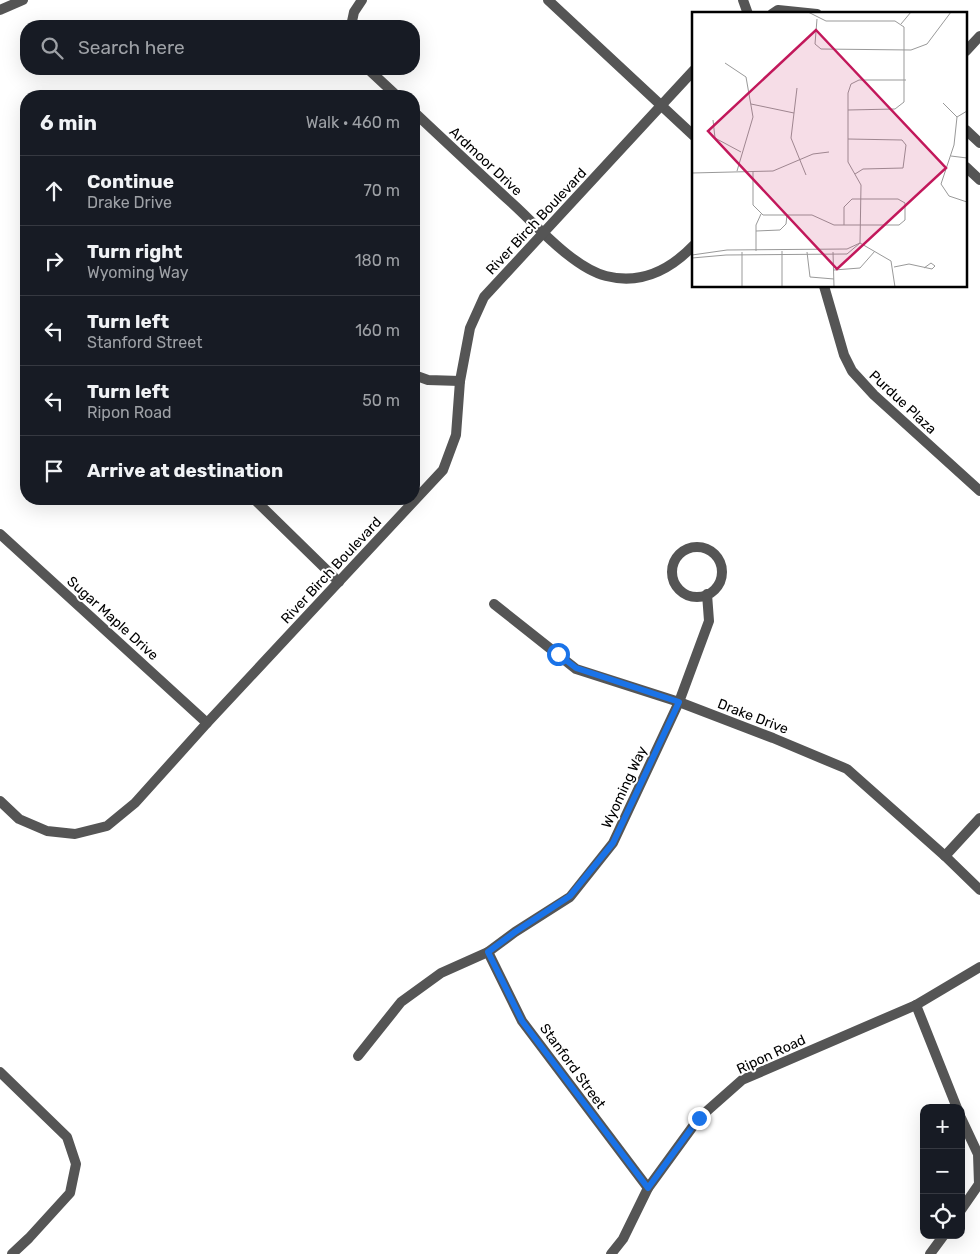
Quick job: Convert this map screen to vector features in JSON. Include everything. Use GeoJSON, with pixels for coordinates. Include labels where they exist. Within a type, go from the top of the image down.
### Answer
{"type":"FeatureCollection","features":[{"type":"Feature","properties":{"kind":"street"},"geometry":{"type":"LineString","coordinates":[[0,10],[23,0]]}},
{"type":"Feature","properties":{"kind":"street"},"geometry":{"type":"LineString","coordinates":[[352,20],[354,12],[362,0]]}},
{"type":"Feature","properties":{"kind":"street"},"geometry":{"type":"LineString","coordinates":[[548,0],[692,134]]}},
{"type":"Feature","properties":{"kind":"street"},"geometry":{"type":"LineString","coordinates":[[743,0],[747,12]]}},
{"type":"Feature","properties":{"kind":"street"},"geometry":{"type":"LineString","coordinates":[[775,12],[778,10],[798,12]]}},
{"type":"Feature","properties":{"kind":"street"},"geometry":{"type":"LineString","coordinates":[[968,49],[980,36]]}},
{"type":"Feature","properties":{"kind":"street","name":"River Birch Boulevard"},"geometry":{"type":"LineString","coordinates":[[420,495],[443,470],[456,435],[460,381],[470,328],[484,297],[692,72]]}},
{"type":"Feature","properties":{"kind":"street"},"geometry":{"type":"LineString","coordinates":[[374,75],[391,90]]}},
{"type":"Feature","properties":{"kind":"street","name":"Ardmoor Drive"},"geometry":{"type":"LineString","coordinates":[[420,118],[544,233],[584,267],[607,276],[624,279],[647,276],[667,268],[692,247]]}},
{"type":"Feature","properties":{"kind":"street"},"geometry":{"type":"LineString","coordinates":[[968,132],[980,143]]}},
{"type":"Feature","properties":{"kind":"street"},"geometry":{"type":"LineString","coordinates":[[968,169],[980,180]]}},
{"type":"Feature","properties":{"kind":"street","name":"Purdue Plaza"},"geometry":{"type":"LineString","coordinates":[[825,288],[844,355],[852,371],[874,395],[979,489]]}},
{"type":"Feature","properties":{"kind":"street"},"geometry":{"type":"LineString","coordinates":[[420,377],[428,380],[460,381]]}},
{"type":"Feature","properties":{"kind":"street"},"geometry":{"type":"LineString","coordinates":[[260,505],[339,582]]}},
{"type":"Feature","properties":{"kind":"street","name":"River Birch Boulevard"},"geometry":{"type":"LineString","coordinates":[[0,801],[19,819],[47,831],[74,834],[108,826],[134,804],[410,505]]}},
{"type":"Feature","properties":{"kind":"street","name":"Sugar Maple Drive"},"geometry":{"type":"LineString","coordinates":[[0,534],[207,723]]}},
{"type":"Feature","properties":{"kind":"street"},"geometry":{"type":"LineString","coordinates":[[697,546],[705,548],[718,557],[721,564],[721,580],[717,587],[707,594],[694,597],[679,590],[674,582],[672,566],[681,552],[689,548],[697,546]]}},
{"type":"Feature","properties":{"kind":"street","name":"Wyoming Way"},"geometry":{"type":"LineString","coordinates":[[358,1056],[401,1002],[440,973],[488,952],[570,896],[613,843],[679,702],[709,621],[707,594]]}},
{"type":"Feature","properties":{"kind":"street","name":"Drake Drive"},"geometry":{"type":"LineString","coordinates":[[494,604],[576,668],[679,702],[848,769],[980,890]]}},
{"type":"Feature","properties":{"kind":"street"},"geometry":{"type":"LineString","coordinates":[[945,856],[980,818]]}},
{"type":"Feature","properties":{"kind":"street","name":"Stanford Street"},"geometry":{"type":"LineString","coordinates":[[488,952],[522,1021],[648,1188]]}},
{"type":"Feature","properties":{"kind":"street","name":"Ripon Road"},"geometry":{"type":"LineString","coordinates":[[611,1254],[623,1239],[648,1188],[699,1118],[742,1080],[916,1005],[980,967]]}},
{"type":"Feature","properties":{"kind":"street"},"geometry":{"type":"LineString","coordinates":[[916,1005],[955,1104]]}},
{"type":"Feature","properties":{"kind":"street"},"geometry":{"type":"LineString","coordinates":[[0,1072],[67,1136],[76,1164],[70,1193],[12,1254]]}},
{"type":"Feature","properties":{"kind":"street"},"geometry":{"type":"LineString","coordinates":[[965,1126],[978,1154],[979,1184],[965,1204]]}},
{"type":"Feature","properties":{"kind":"street"},"geometry":{"type":"LineString","coordinates":[[930,1254],[941,1239]]}},
{"type":"Feature","properties":{"kind":"route"},"geometry":{"type":"LineString","coordinates":[[558,654],[576,668],[679,702],[613,843],[570,896],[488,952],[522,1021],[648,1188],[699,1118]]}}]}
